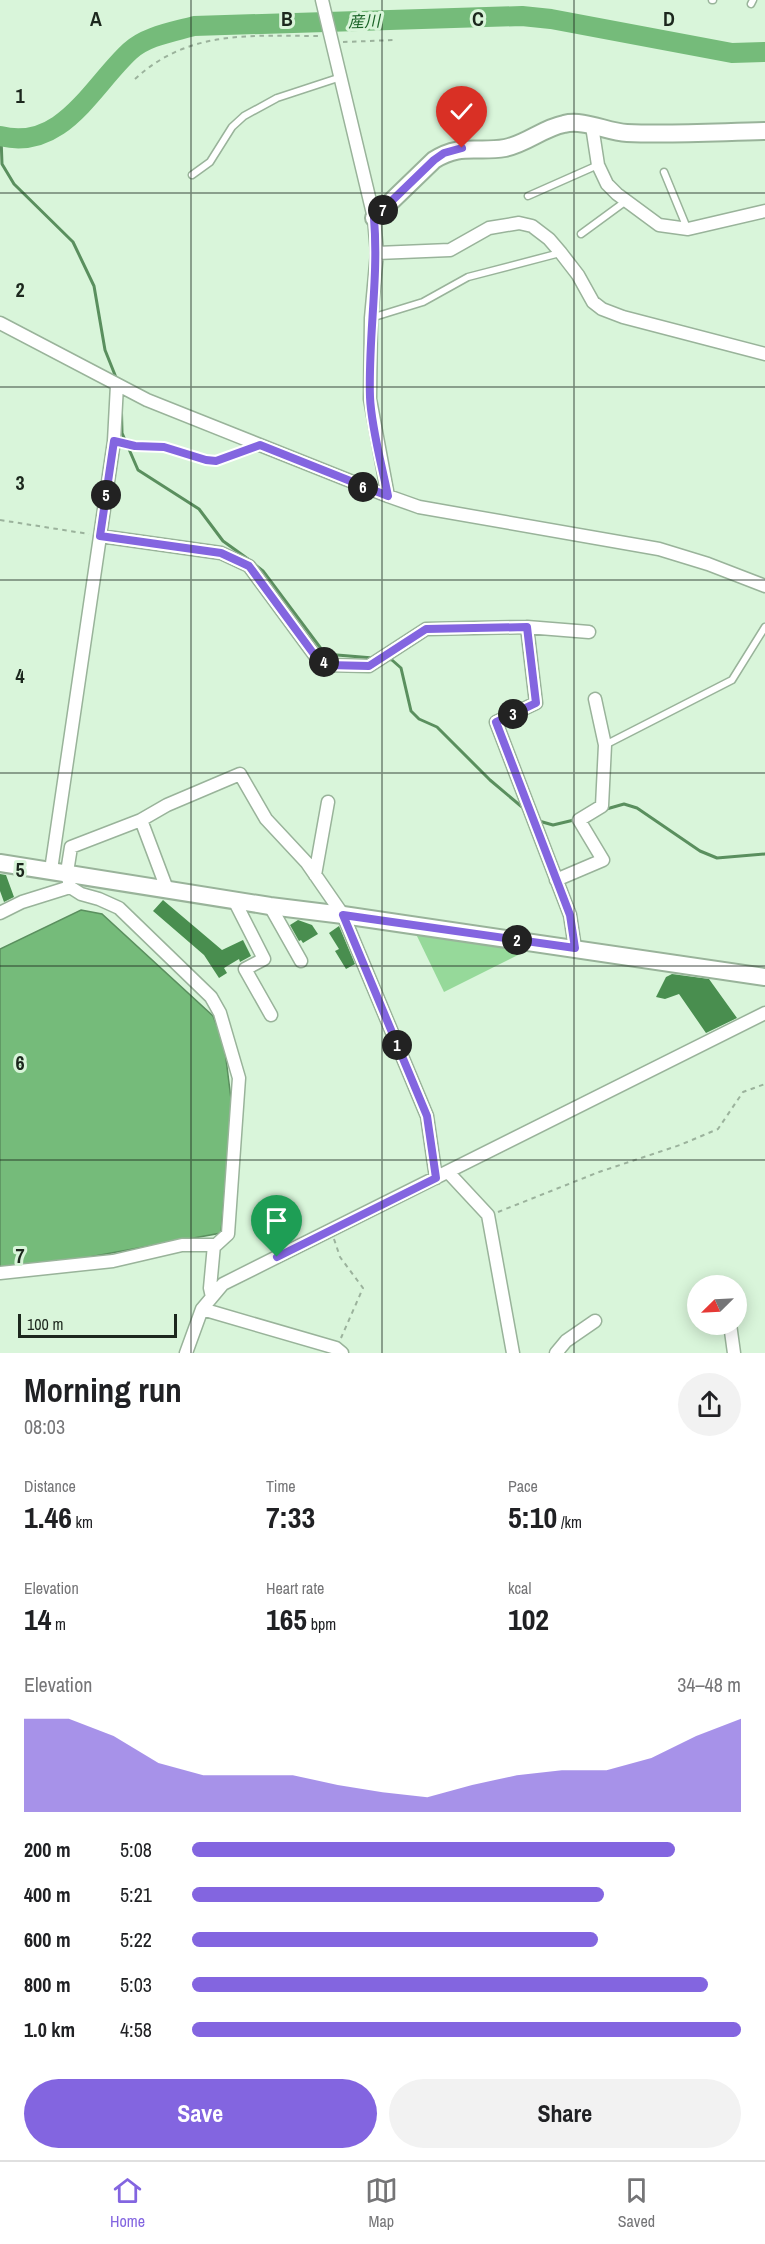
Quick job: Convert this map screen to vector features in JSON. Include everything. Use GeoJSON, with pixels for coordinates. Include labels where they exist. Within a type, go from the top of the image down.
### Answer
{"type":"FeatureCollection","features":[{"type":"Feature","properties":{"kind":"street"},"geometry":{"type":"LineString","coordinates":[[322,0],[374,218],[377,253],[372,318],[370,399],[388,496]]}},
{"type":"Feature","properties":{"kind":"street"},"geometry":{"type":"LineString","coordinates":[[374,218],[444,153],[462,148],[484,150],[506,148],[565,123],[625,133],[765,131]]}},
{"type":"Feature","properties":{"kind":"street"},"geometry":{"type":"LineString","coordinates":[[592,126],[598,165],[607,184],[659,225],[688,229],[765,211]]}},
{"type":"Feature","properties":{"kind":"street"},"geometry":{"type":"LineString","coordinates":[[377,253],[450,250],[489,228],[519,224],[532,226],[549,238],[578,275],[586,293],[602,309],[623,317],[765,354]]}},
{"type":"Feature","properties":{"kind":"street"},"geometry":{"type":"LineString","coordinates":[[0,323],[147,400],[419,507],[659,549],[708,564],[765,586]]}},
{"type":"Feature","properties":{"kind":"street"},"geometry":{"type":"LineString","coordinates":[[63,876],[100,536],[114,441],[117,385]]}},
{"type":"Feature","properties":{"kind":"street"},"geometry":{"type":"LineString","coordinates":[[100,536],[221,553],[249,566],[316,657],[327,665],[369,666],[426,629],[527,627],[589,632]]}},
{"type":"Feature","properties":{"kind":"street"},"geometry":{"type":"LineString","coordinates":[[527,627],[536,703],[496,722],[570,915],[575,948]]}},
{"type":"Feature","properties":{"kind":"street"},"geometry":{"type":"LineString","coordinates":[[556,880],[603,860],[579,820],[602,806],[605,745],[595,699]]}},
{"type":"Feature","properties":{"kind":"street"},"geometry":{"type":"LineString","coordinates":[[0,913],[63,876],[72,847],[141,820],[167,805],[240,774],[266,819],[307,863],[343,915],[427,1116],[436,1178]]}},
{"type":"Feature","properties":{"kind":"street"},"geometry":{"type":"LineString","coordinates":[[315,875],[328,802]]}},
{"type":"Feature","properties":{"kind":"street"},"geometry":{"type":"LineString","coordinates":[[141,820],[167,889]]}},
{"type":"Feature","properties":{"kind":"street"},"geometry":{"type":"LineString","coordinates":[[0,863],[63,876],[167,889],[270,906],[765,977]]}},
{"type":"Feature","properties":{"kind":"street"},"geometry":{"type":"LineString","coordinates":[[0,1273],[113,1261],[182,1245],[214,1245],[228,1234],[239,1078],[220,1013],[211,997],[119,908],[81,894],[63,876]]}},
{"type":"Feature","properties":{"kind":"street"},"geometry":{"type":"LineString","coordinates":[[234,900],[264,959],[245,969],[271,1015]]}},
{"type":"Feature","properties":{"kind":"street"},"geometry":{"type":"LineString","coordinates":[[270,906],[301,962]]}},
{"type":"Feature","properties":{"kind":"street"},"geometry":{"type":"LineString","coordinates":[[186,1353],[202,1309],[223,1284],[765,1013]]}},
{"type":"Feature","properties":{"kind":"street"},"geometry":{"type":"LineString","coordinates":[[448,1172],[488,1215],[513,1353]]}},
{"type":"Feature","properties":{"kind":"street"},"geometry":{"type":"LineString","coordinates":[[212,1297],[210,1288],[214,1245]]}},
{"type":"Feature","properties":{"kind":"street"},"geometry":{"type":"LineString","coordinates":[[202,1309],[339,1351]]}},
{"type":"Feature","properties":{"kind":"street"},"geometry":{"type":"LineString","coordinates":[[556,1353],[566,1341],[595,1321]]}},
{"type":"Feature","properties":{"kind":"street"},"geometry":{"type":"LineString","coordinates":[[732,1335],[734,1353]]}},
{"type":"Feature","properties":{"kind":"lane"},"geometry":{"type":"LineString","coordinates":[[192,175],[210,162],[232,127],[244,116],[277,98],[341,77]]}},
{"type":"Feature","properties":{"kind":"lane"},"geometry":{"type":"LineString","coordinates":[[528,196],[598,165]]}},
{"type":"Feature","properties":{"kind":"lane"},"geometry":{"type":"LineString","coordinates":[[664,172],[688,229]]}},
{"type":"Feature","properties":{"kind":"lane"},"geometry":{"type":"LineString","coordinates":[[581,234],[626,201]]}},
{"type":"Feature","properties":{"kind":"lane"},"geometry":{"type":"LineString","coordinates":[[372,318],[423,302],[468,277],[561,253]]}},
{"type":"Feature","properties":{"kind":"lane"},"geometry":{"type":"LineString","coordinates":[[114,441],[135,446],[164,447],[216,461],[260,445]]}},
{"type":"Feature","properties":{"kind":"lane"},"geometry":{"type":"LineString","coordinates":[[605,745],[732,680],[765,627]]}},
{"type":"Feature","properties":{"kind":"path"},"geometry":{"type":"LineString","coordinates":[[135,79],[152,63],[175,51],[213,39],[248,36],[395,40]]}},
{"type":"Feature","properties":{"kind":"path"},"geometry":{"type":"LineString","coordinates":[[0,520],[100,536]]}},
{"type":"Feature","properties":{"kind":"path"},"geometry":{"type":"LineString","coordinates":[[488,1215],[718,1129],[743,1092],[765,1084]]}},
{"type":"Feature","properties":{"kind":"path"},"geometry":{"type":"LineString","coordinates":[[331,1229],[340,1257],[363,1288],[339,1351]]}},
{"type":"Feature","properties":{"kind":"shaded area"},"geometry":{"type":"Polygon","coordinates":[[[81,910],[102,914],[213,1016],[224,1043],[232,1107],[221,1233],[40,1266],[0,1267],[0,949],[81,910]]]}},
{"type":"Feature","properties":{"kind":"shaded area"},"geometry":{"type":"Polygon","coordinates":[[[416,934],[526,951],[444,992],[416,934]]]}},
{"type":"Feature","properties":{"kind":"building"},"geometry":{"type":"Polygon","coordinates":[[[0,874],[6,875],[14,897],[4,902],[0,891],[0,874]]]}},
{"type":"Feature","properties":{"kind":"building"},"geometry":{"type":"Polygon","coordinates":[[[163,900],[222,950],[243,940],[251,956],[240,962],[239,959],[224,968],[227,973],[219,978],[204,955],[153,911],[163,900]]]}},
{"type":"Feature","properties":{"kind":"building"},"geometry":{"type":"Polygon","coordinates":[[[298,920],[312,925],[318,934],[303,943],[299,941],[290,925],[298,920]]]}},
{"type":"Feature","properties":{"kind":"building"},"geometry":{"type":"Polygon","coordinates":[[[339,926],[355,964],[346,969],[335,951],[339,949],[329,933],[339,926]]]}},
{"type":"Feature","properties":{"kind":"building"},"geometry":{"type":"Polygon","coordinates":[[[672,974],[709,979],[737,1018],[706,1033],[679,994],[665,999],[656,997],[666,977],[672,974]]]}},
{"type":"Feature","properties":{"kind":"waterway","name":"産川"},"geometry":{"type":"LineString","coordinates":[[0,136],[22,138],[41,134],[58,125],[74,113],[136,46],[160,35],[194,26],[522,16],[551,19],[732,53],[765,52]]}},
{"type":"Feature","properties":{"kind":"waterway"},"geometry":{"type":"LineString","coordinates":[[1,137],[2,164],[14,184],[73,242],[94,286],[105,350],[117,380]]}},
{"type":"Feature","properties":{"kind":"waterway"},"geometry":{"type":"LineString","coordinates":[[121,392],[122,433],[138,470],[199,509],[223,541],[248,559]]}},
{"type":"Feature","properties":{"kind":"waterway"},"geometry":{"type":"LineString","coordinates":[[253,563],[263,571],[325,654],[373,658]]}},
{"type":"Feature","properties":{"kind":"waterway"},"geometry":{"type":"LineString","coordinates":[[388,659],[401,668],[411,711],[419,719],[437,727],[490,780],[522,807]]}},
{"type":"Feature","properties":{"kind":"waterway"},"geometry":{"type":"LineString","coordinates":[[603,810],[624,804],[637,808],[700,851],[717,858],[765,854]]}},
{"type":"Feature","properties":{"kind":"waterway"},"geometry":{"type":"LineString","coordinates":[[539,821],[553,825],[574,820]]}},
{"type":"Feature","properties":{"kind":"route"},"geometry":{"type":"LineString","coordinates":[[277,1257],[436,1178],[427,1116],[343,915],[575,948],[570,915],[496,722],[536,703],[527,627],[426,629],[369,666],[327,665],[316,657],[249,566],[221,553],[100,536],[114,441],[135,446],[164,447],[216,461],[260,445],[345,481],[388,496],[370,399],[372,318],[377,253],[374,218],[434,160],[444,153],[462,148]]}}]}
